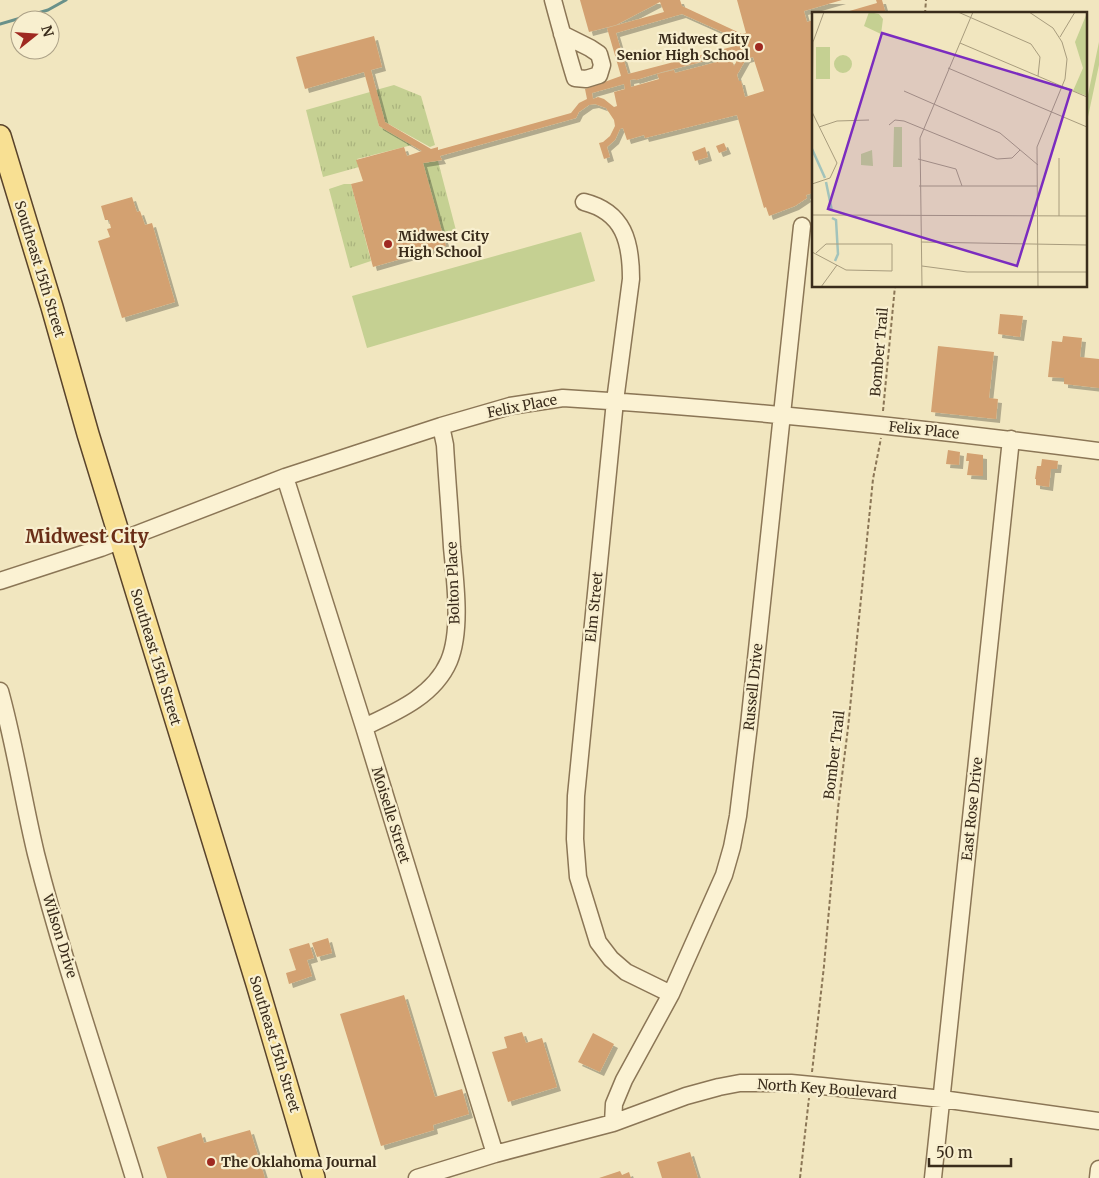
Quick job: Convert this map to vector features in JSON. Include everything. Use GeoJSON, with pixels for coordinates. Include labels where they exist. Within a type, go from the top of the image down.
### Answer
{"type":"FeatureCollection","features":[{"type":"Feature","properties":{"kind":"main road","name":"Southeast 15th Street"},"geometry":{"type":"LineString","coordinates":[[0,136],[52,306],[120,541],[257,984],[314,1178]]}},
{"type":"Feature","properties":{"kind":"street"},"geometry":{"type":"LineString","coordinates":[[553,0],[562,34],[575,78],[586,79],[599,75],[602,65],[600,54],[562,34]]}},
{"type":"Feature","properties":{"kind":"street","name":"Elm Street"},"geometry":{"type":"LineString","coordinates":[[584,202],[596,205],[606,211],[620,224],[628,244],[631,261],[630,287],[615,401],[576,796],[578,877],[598,942],[611,959],[626,972],[671,994]]}},
{"type":"Feature","properties":{"kind":"street","name":"Russell Drive"},"geometry":{"type":"LineString","coordinates":[[613,1123],[614,1104],[624,1080],[671,994],[724,875],[738,816],[802,226]]}},
{"type":"Feature","properties":{"kind":"street","name":"Felix Place"},"geometry":{"type":"LineString","coordinates":[[0,580],[120,541],[285,477],[441,426],[510,406],[535,401],[563,398],[782,414],[1099,451]]}},
{"type":"Feature","properties":{"kind":"street","name":"Bolton Place"},"geometry":{"type":"LineString","coordinates":[[364,727],[391,714],[422,695],[437,679],[449,660],[456,628],[456,591],[441,426]]}},
{"type":"Feature","properties":{"kind":"street","name":"East Rose Drive"},"geometry":{"type":"LineString","coordinates":[[933,1178],[1011,440]]}},
{"type":"Feature","properties":{"kind":"street","name":"Moiselle Street"},"geometry":{"type":"LineString","coordinates":[[285,477],[495,1154]]}},
{"type":"Feature","properties":{"kind":"street","name":"Wilson Drive"},"geometry":{"type":"LineString","coordinates":[[0,691],[19,767],[34,845],[54,922],[134,1178]]}},
{"type":"Feature","properties":{"kind":"street","name":"North Key Boulevard"},"geometry":{"type":"LineString","coordinates":[[417,1178],[495,1154],[613,1123],[686,1096],[740,1083],[791,1083],[942,1099],[1099,1121]]}},
{"type":"Feature","properties":{"kind":"street"},"geometry":{"type":"LineString","coordinates":[[1098,1178],[1099,1169]]}},
{"type":"Feature","properties":{"kind":"path","name":"Bomber Trail"},"geometry":{"type":"LineString","coordinates":[[883,415],[895,288]]}},
{"type":"Feature","properties":{"kind":"path","name":"Bomber Trail"},"geometry":{"type":"LineString","coordinates":[[812,1079],[838,808],[850,710],[873,479],[882,433]]}},
{"type":"Feature","properties":{"kind":"path"},"geometry":{"type":"LineString","coordinates":[[800,1178],[810,1092]]}},
{"type":"Feature","properties":{"kind":"green space"},"geometry":{"type":"Polygon","coordinates":[[[1099,42],[1099,65],[1086,126],[1086,104],[1099,42]]]}},
{"type":"Feature","properties":{"kind":"green space"},"geometry":{"type":"Polygon","coordinates":[[[394,85],[421,96],[435,145],[430,147],[385,122],[376,90],[394,85]]]}},
{"type":"Feature","properties":{"kind":"green space"},"geometry":{"type":"Polygon","coordinates":[[[370,92],[379,126],[412,145],[357,159],[359,167],[323,177],[306,110],[370,92]]]}},
{"type":"Feature","properties":{"kind":"green space"},"geometry":{"type":"Polygon","coordinates":[[[438,161],[458,238],[452,240],[442,233],[423,163],[438,161]]]}},
{"type":"Feature","properties":{"kind":"green space"},"geometry":{"type":"Polygon","coordinates":[[[344,184],[351,184],[371,261],[350,268],[329,189],[344,184]]]}},
{"type":"Feature","properties":{"kind":"green space"},"geometry":{"type":"Polygon","coordinates":[[[581,232],[595,281],[367,348],[352,296],[581,232]]]}},
{"type":"Feature","properties":{"kind":"building"},"geometry":{"type":"Polygon","coordinates":[[[580,0],[680,0],[682,6],[742,34],[746,33],[737,0],[842,0],[804,11],[807,22],[812,20],[812,193],[806,195],[807,198],[795,206],[769,216],[766,207],[764,208],[737,115],[645,138],[644,135],[627,140],[623,128],[620,129],[615,140],[607,147],[610,157],[604,159],[599,143],[610,136],[615,126],[614,120],[606,108],[595,104],[589,105],[579,112],[576,118],[440,156],[442,160],[423,163],[446,246],[373,267],[351,184],[363,181],[356,160],[404,147],[407,156],[422,151],[379,126],[364,72],[305,89],[296,57],[374,36],[382,67],[371,70],[385,122],[431,149],[438,147],[438,150],[571,113],[579,103],[587,99],[585,89],[621,76],[607,28],[664,12],[660,2],[616,25],[589,32],[580,0]],[[682,14],[616,33],[628,74],[735,46],[738,39],[682,14]],[[737,53],[630,80],[631,87],[659,79],[657,74],[674,70],[675,73],[728,59],[732,61],[734,66],[740,55],[737,53]],[[753,57],[746,59],[737,75],[739,81],[741,81],[745,97],[764,91],[753,57]],[[624,84],[592,93],[593,99],[598,97],[614,107],[617,106],[614,92],[625,89],[624,84]]]}},
{"type":"Feature","properties":{"kind":"building"},"geometry":{"type":"Polygon","coordinates":[[[876,0],[882,0],[885,12],[846,12],[877,3],[876,0]]]}},
{"type":"Feature","properties":{"kind":"building"},"geometry":{"type":"Polygon","coordinates":[[[724,143],[727,150],[719,153],[716,146],[724,143]]]}},
{"type":"Feature","properties":{"kind":"building"},"geometry":{"type":"Polygon","coordinates":[[[705,147],[708,157],[695,161],[692,152],[705,147]]]}},
{"type":"Feature","properties":{"kind":"building"},"geometry":{"type":"Polygon","coordinates":[[[132,197],[137,212],[140,211],[145,225],[152,223],[175,302],[122,318],[98,241],[110,237],[107,229],[111,228],[109,220],[105,220],[101,206],[132,197]]]}},
{"type":"Feature","properties":{"kind":"building"},"geometry":{"type":"Polygon","coordinates":[[[1000,314],[1023,316],[1020,337],[998,334],[1000,314]]]}},
{"type":"Feature","properties":{"kind":"building"},"geometry":{"type":"Polygon","coordinates":[[[1063,336],[1082,338],[1080,357],[1099,359],[1099,388],[1064,384],[1064,378],[1048,377],[1052,341],[1062,342],[1063,336]]]}},
{"type":"Feature","properties":{"kind":"building"},"geometry":{"type":"Polygon","coordinates":[[[938,346],[994,352],[989,398],[998,399],[996,419],[931,412],[938,346]]]}},
{"type":"Feature","properties":{"kind":"building"},"geometry":{"type":"Polygon","coordinates":[[[948,450],[960,452],[959,465],[946,464],[948,450]]]}},
{"type":"Feature","properties":{"kind":"building"},"geometry":{"type":"Polygon","coordinates":[[[967,453],[983,455],[983,476],[967,475],[969,461],[966,461],[967,453]]]}},
{"type":"Feature","properties":{"kind":"building"},"geometry":{"type":"Polygon","coordinates":[[[1042,459],[1058,461],[1057,469],[1051,469],[1049,487],[1036,485],[1037,466],[1041,466],[1042,459]]]}},
{"type":"Feature","properties":{"kind":"building"},"geometry":{"type":"Polygon","coordinates":[[[328,938],[332,953],[317,957],[312,943],[328,938]]]}},
{"type":"Feature","properties":{"kind":"building"},"geometry":{"type":"Polygon","coordinates":[[[309,943],[314,958],[307,960],[312,976],[289,984],[286,973],[296,970],[289,949],[309,943]]]}},
{"type":"Feature","properties":{"kind":"building"},"geometry":{"type":"Polygon","coordinates":[[[404,995],[435,1097],[462,1089],[469,1114],[433,1125],[434,1130],[381,1146],[340,1014],[404,995]]]}},
{"type":"Feature","properties":{"kind":"building"},"geometry":{"type":"Polygon","coordinates":[[[522,1032],[526,1043],[542,1038],[557,1087],[508,1102],[492,1052],[507,1048],[504,1037],[522,1032]]]}},
{"type":"Feature","properties":{"kind":"building"},"geometry":{"type":"Polygon","coordinates":[[[593,1033],[614,1044],[600,1072],[578,1062],[593,1033]]]}},
{"type":"Feature","properties":{"kind":"building","name":"The Oklahoma Journal"},"geometry":{"type":"Polygon","coordinates":[[[250,1130],[265,1178],[167,1178],[157,1147],[201,1133],[204,1143],[250,1130]]]}},
{"type":"Feature","properties":{"kind":"building"},"geometry":{"type":"Polygon","coordinates":[[[690,1152],[698,1178],[662,1178],[657,1162],[690,1152]]]}},
{"type":"Feature","properties":{"kind":"building"},"geometry":{"type":"Polygon","coordinates":[[[620,1171],[622,1175],[629,1172],[631,1178],[599,1178],[620,1171]]]}},
{"type":"Feature","properties":{"kind":"waterway"},"geometry":{"type":"LineString","coordinates":[[0,24],[48,10],[66,0]]}},
{"type":"Feature","properties":{"kind":"place","name":"Midwest City Senior High School"},"geometry":{"type":"Point","coordinates":[759,47]}},
{"type":"Feature","properties":{"kind":"place","name":"Midwest City High School"},"geometry":{"type":"Point","coordinates":[388,244]}},
{"type":"Feature","properties":{"kind":"place","name":"The Oklahoma Journal"},"geometry":{"type":"Point","coordinates":[211,1162]}},
{"type":"Feature","properties":{"kind":"district","name":"Midwest City"},"geometry":{"type":"Point","coordinates":[87,536]}}]}
